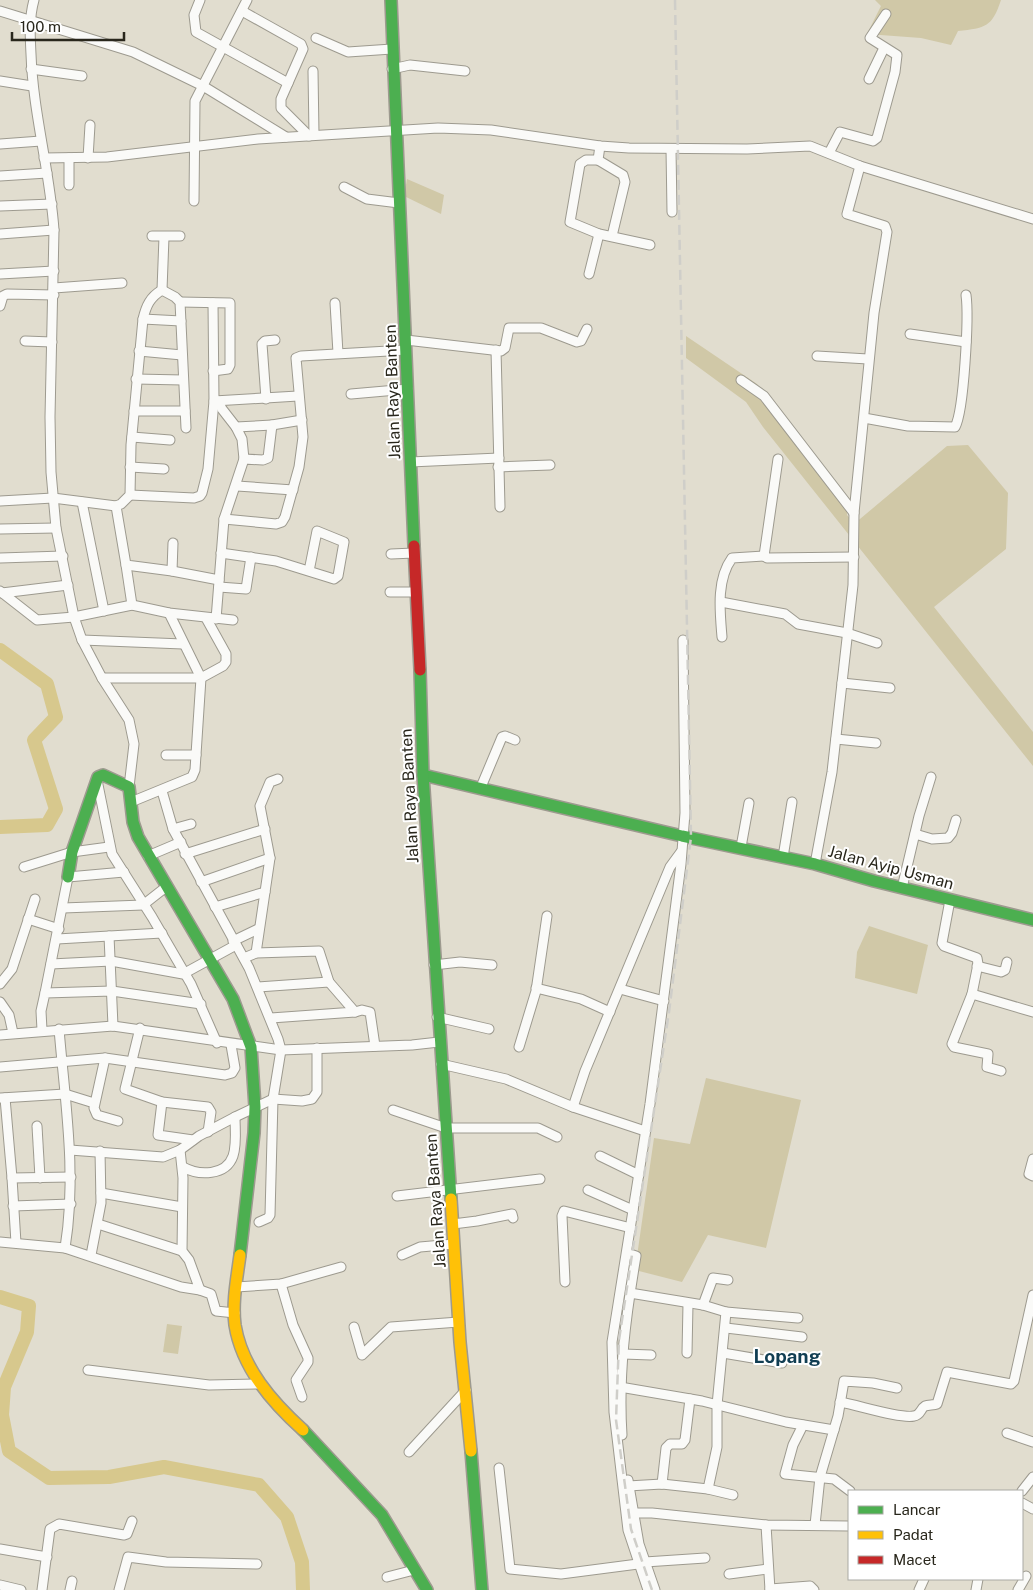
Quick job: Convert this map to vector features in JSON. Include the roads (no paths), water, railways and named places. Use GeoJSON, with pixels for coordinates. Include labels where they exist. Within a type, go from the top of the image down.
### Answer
{"type":"FeatureCollection","features":[{"type":"Feature","properties":{"kind":"main road","name":"Jalan Raya Banten"},"geometry":{"type":"LineString","coordinates":[[391,0],[394,130],[408,389],[414,461],[415,592],[423,775],[437,1017],[442,1064],[459,1322],[482,1590]]}},
{"type":"Feature","properties":{"kind":"main road"},"geometry":{"type":"LineString","coordinates":[[68,877],[72,852],[97,780],[104,775],[129,787],[138,837],[234,999],[251,1047],[255,1107],[252,1155],[236,1287],[235,1313],[238,1337],[259,1384],[282,1411],[320,1447],[382,1515],[427,1590]]}},
{"type":"Feature","properties":{"kind":"main road","name":"Jalan Ayip Usman"},"geometry":{"type":"LineString","coordinates":[[423,775],[481,787],[682,836],[815,864],[902,888],[1033,920]]}},
{"type":"Feature","properties":{"kind":"street"},"geometry":{"type":"LineString","coordinates":[[34,0],[29,18],[32,86],[52,204],[54,230],[50,417],[56,528],[74,617],[82,640],[102,678],[123,708],[131,727],[134,744],[129,787]]}},
{"type":"Feature","properties":{"kind":"street"},"geometry":{"type":"LineString","coordinates":[[200,0],[194,15],[196,32],[288,83]]}},
{"type":"Feature","properties":{"kind":"street"},"geometry":{"type":"LineString","coordinates":[[194,201],[195,101],[247,0]]}},
{"type":"Feature","properties":{"kind":"street"},"geometry":{"type":"LineString","coordinates":[[0,11],[29,18],[121,47],[203,86],[287,137]]}},
{"type":"Feature","properties":{"kind":"street"},"geometry":{"type":"LineString","coordinates":[[242,11],[301,44],[303,49],[281,99],[281,108],[312,135]]}},
{"type":"Feature","properties":{"kind":"street"},"geometry":{"type":"LineString","coordinates":[[830,153],[838,133],[873,141],[877,138],[897,61],[894,53],[870,38],[886,14]]}},
{"type":"Feature","properties":{"kind":"street"},"geometry":{"type":"LineString","coordinates":[[316,38],[348,52],[392,49]]}},
{"type":"Feature","properties":{"kind":"street"},"geometry":{"type":"LineString","coordinates":[[869,79],[884,48]]}},
{"type":"Feature","properties":{"kind":"street"},"geometry":{"type":"LineString","coordinates":[[392,69],[410,65],[465,71]]}},
{"type":"Feature","properties":{"kind":"street"},"geometry":{"type":"LineString","coordinates":[[31,69],[82,76]]}},
{"type":"Feature","properties":{"kind":"street"},"geometry":{"type":"LineString","coordinates":[[312,135],[313,71]]}},
{"type":"Feature","properties":{"kind":"street"},"geometry":{"type":"LineString","coordinates":[[0,81],[32,86]]}},
{"type":"Feature","properties":{"kind":"street"},"geometry":{"type":"LineString","coordinates":[[88,158],[90,125]]}},
{"type":"Feature","properties":{"kind":"street"},"geometry":{"type":"LineString","coordinates":[[44,158],[88,158],[130,155],[194,146],[287,137],[438,128],[491,130],[600,146],[671,149],[810,146],[860,166],[1033,219]]}},
{"type":"Feature","properties":{"kind":"street"},"geometry":{"type":"LineString","coordinates":[[0,144],[42,141]]}},
{"type":"Feature","properties":{"kind":"street"},"geometry":{"type":"LineString","coordinates":[[598,160],[600,146]]}},
{"type":"Feature","properties":{"kind":"street"},"geometry":{"type":"LineString","coordinates":[[671,149],[672,212]]}},
{"type":"Feature","properties":{"kind":"street"},"geometry":{"type":"LineString","coordinates":[[69,158],[69,184]]}},
{"type":"Feature","properties":{"kind":"street"},"geometry":{"type":"LineString","coordinates":[[612,236],[625,177],[598,160],[586,160],[580,164],[569,218],[570,222],[579,228],[599,234],[650,245]]}},
{"type":"Feature","properties":{"kind":"street"},"geometry":{"type":"LineString","coordinates":[[815,864],[826,812],[836,739],[853,585],[854,513],[868,359],[887,229],[884,226],[847,214],[860,166]]}},
{"type":"Feature","properties":{"kind":"street"},"geometry":{"type":"LineString","coordinates":[[0,176],[47,173]]}},
{"type":"Feature","properties":{"kind":"street"},"geometry":{"type":"LineString","coordinates":[[344,186],[367,199],[377,202],[399,203]]}},
{"type":"Feature","properties":{"kind":"street"},"geometry":{"type":"LineString","coordinates":[[0,206],[52,204]]}},
{"type":"Feature","properties":{"kind":"street"},"geometry":{"type":"LineString","coordinates":[[0,234],[54,230]]}},
{"type":"Feature","properties":{"kind":"street"},"geometry":{"type":"LineString","coordinates":[[589,274],[599,234]]}},
{"type":"Feature","properties":{"kind":"street"},"geometry":{"type":"LineString","coordinates":[[152,236],[180,236]]}},
{"type":"Feature","properties":{"kind":"street"},"geometry":{"type":"LineString","coordinates":[[162,290],[164,237]]}},
{"type":"Feature","properties":{"kind":"street"},"geometry":{"type":"LineString","coordinates":[[0,274],[54,271]]}},
{"type":"Feature","properties":{"kind":"street"},"geometry":{"type":"LineString","coordinates":[[0,306],[3,296],[7,294],[54,292],[122,283]]}},
{"type":"Feature","properties":{"kind":"street"},"geometry":{"type":"LineString","coordinates":[[162,290],[180,302],[186,428]]}},
{"type":"Feature","properties":{"kind":"street"},"geometry":{"type":"LineString","coordinates":[[0,501],[53,498],[116,506],[121,504],[130,495],[136,379],[143,319],[148,303],[152,297],[162,290]]}},
{"type":"Feature","properties":{"kind":"street"},"geometry":{"type":"LineString","coordinates":[[864,418],[908,426],[955,427],[963,382],[966,342],[966,295]]}},
{"type":"Feature","properties":{"kind":"street"},"geometry":{"type":"LineString","coordinates":[[180,302],[227,302],[231,306],[230,365],[228,369],[214,371]]}},
{"type":"Feature","properties":{"kind":"street"},"geometry":{"type":"LineString","coordinates":[[130,495],[200,496],[208,469],[216,401],[213,303]]}},
{"type":"Feature","properties":{"kind":"street"},"geometry":{"type":"LineString","coordinates":[[335,303],[338,353]]}},
{"type":"Feature","properties":{"kind":"street"},"geometry":{"type":"LineString","coordinates":[[143,319],[181,322]]}},
{"type":"Feature","properties":{"kind":"street"},"geometry":{"type":"LineString","coordinates":[[224,519],[276,524],[282,522],[288,511],[299,467],[302,437],[296,358],[406,345],[503,350],[509,328],[541,328],[577,342],[581,341],[587,330]]}},
{"type":"Feature","properties":{"kind":"street"},"geometry":{"type":"LineString","coordinates":[[910,334],[966,342]]}},
{"type":"Feature","properties":{"kind":"street"},"geometry":{"type":"LineString","coordinates":[[266,399],[262,344],[264,341],[275,340]]}},
{"type":"Feature","properties":{"kind":"street"},"geometry":{"type":"LineString","coordinates":[[25,341],[52,342]]}},
{"type":"Feature","properties":{"kind":"street"},"geometry":{"type":"LineString","coordinates":[[496,350],[500,506]]}},
{"type":"Feature","properties":{"kind":"street"},"geometry":{"type":"LineString","coordinates":[[139,351],[182,355]]}},
{"type":"Feature","properties":{"kind":"street"},"geometry":{"type":"LineString","coordinates":[[817,356],[868,359]]}},
{"type":"Feature","properties":{"kind":"street"},"geometry":{"type":"LineString","coordinates":[[136,379],[183,380]]}},
{"type":"Feature","properties":{"kind":"street"},"geometry":{"type":"LineString","coordinates":[[741,380],[764,396],[854,513]]}},
{"type":"Feature","properties":{"kind":"street"},"geometry":{"type":"LineString","coordinates":[[352,394],[408,389]]}},
{"type":"Feature","properties":{"kind":"street"},"geometry":{"type":"LineString","coordinates":[[216,401],[298,396]]}},
{"type":"Feature","properties":{"kind":"street"},"geometry":{"type":"LineString","coordinates":[[216,401],[236,427],[242,439],[244,459],[237,486],[224,519],[216,619]]}},
{"type":"Feature","properties":{"kind":"street"},"geometry":{"type":"LineString","coordinates":[[134,411],[185,411]]}},
{"type":"Feature","properties":{"kind":"street"},"geometry":{"type":"LineString","coordinates":[[236,427],[272,425],[302,420]]}},
{"type":"Feature","properties":{"kind":"street"},"geometry":{"type":"LineString","coordinates":[[244,459],[263,460],[268,458],[272,425]]}},
{"type":"Feature","properties":{"kind":"street"},"geometry":{"type":"LineString","coordinates":[[132,437],[170,440]]}},
{"type":"Feature","properties":{"kind":"street"},"geometry":{"type":"LineString","coordinates":[[764,556],[778,459]]}},
{"type":"Feature","properties":{"kind":"street"},"geometry":{"type":"LineString","coordinates":[[414,461],[550,465]]}},
{"type":"Feature","properties":{"kind":"street"},"geometry":{"type":"LineString","coordinates":[[130,467],[164,469]]}},
{"type":"Feature","properties":{"kind":"street"},"geometry":{"type":"LineString","coordinates":[[237,486],[293,490]]}},
{"type":"Feature","properties":{"kind":"street"},"geometry":{"type":"LineString","coordinates":[[82,502],[104,611]]}},
{"type":"Feature","properties":{"kind":"street"},"geometry":{"type":"LineString","coordinates":[[116,506],[132,605]]}},
{"type":"Feature","properties":{"kind":"street"},"geometry":{"type":"LineString","coordinates":[[0,529],[56,528]]}},
{"type":"Feature","properties":{"kind":"street"},"geometry":{"type":"LineString","coordinates":[[221,553],[276,561],[309,571],[337,578],[344,542],[317,531],[309,571]]}},
{"type":"Feature","properties":{"kind":"street"},"geometry":{"type":"LineString","coordinates":[[172,571],[173,543]]}},
{"type":"Feature","properties":{"kind":"street"},"geometry":{"type":"LineString","coordinates":[[391,554],[414,553]]}},
{"type":"Feature","properties":{"kind":"street"},"geometry":{"type":"LineString","coordinates":[[0,558],[63,556]]}},
{"type":"Feature","properties":{"kind":"street"},"geometry":{"type":"LineString","coordinates":[[722,637],[721,602],[723,577],[732,558],[764,556],[767,558],[854,557]]}},
{"type":"Feature","properties":{"kind":"street"},"geometry":{"type":"LineString","coordinates":[[126,565],[172,571],[219,584],[246,589],[251,557]]}},
{"type":"Feature","properties":{"kind":"street"},"geometry":{"type":"LineString","coordinates":[[1,592],[68,585]]}},
{"type":"Feature","properties":{"kind":"street"},"geometry":{"type":"LineString","coordinates":[[1,592],[37,620],[74,617],[132,605],[169,613],[233,620]]}},
{"type":"Feature","properties":{"kind":"street"},"geometry":{"type":"LineString","coordinates":[[390,592],[415,592]]}},
{"type":"Feature","properties":{"kind":"street"},"geometry":{"type":"LineString","coordinates":[[721,602],[785,614],[798,624],[847,633],[877,643]]}},
{"type":"Feature","properties":{"kind":"street"},"geometry":{"type":"LineString","coordinates":[[131,802],[162,791],[192,777],[196,755],[201,678],[169,613]]}},
{"type":"Feature","properties":{"kind":"street"},"geometry":{"type":"LineString","coordinates":[[102,678],[201,678],[223,666],[226,662],[226,654],[206,618]]}},
{"type":"Feature","properties":{"kind":"street"},"geometry":{"type":"LineString","coordinates":[[82,640],[183,644]]}},
{"type":"Feature","properties":{"kind":"street"},"geometry":{"type":"LineString","coordinates":[[655,1590],[641,1563],[628,1530],[612,1388],[614,1328],[639,1175],[682,864],[681,852],[685,813],[683,640]]}},
{"type":"Feature","properties":{"kind":"street"},"geometry":{"type":"LineString","coordinates":[[842,683],[890,688]]}},
{"type":"Feature","properties":{"kind":"street"},"geometry":{"type":"LineString","coordinates":[[481,787],[502,737],[505,736],[515,740]]}},
{"type":"Feature","properties":{"kind":"street"},"geometry":{"type":"LineString","coordinates":[[836,739],[876,743]]}},
{"type":"Feature","properties":{"kind":"street"},"geometry":{"type":"LineString","coordinates":[[166,755],[196,755]]}},
{"type":"Feature","properties":{"kind":"street"},"geometry":{"type":"LineString","coordinates":[[902,888],[931,777]]}},
{"type":"Feature","properties":{"kind":"street"},"geometry":{"type":"LineString","coordinates":[[256,953],[258,929],[270,858],[260,803],[270,782],[278,779]]}},
{"type":"Feature","properties":{"kind":"street"},"geometry":{"type":"LineString","coordinates":[[97,780],[102,799],[109,847],[162,933],[201,1004],[217,1043]]}},
{"type":"Feature","properties":{"kind":"street"},"geometry":{"type":"LineString","coordinates":[[162,791],[173,829],[181,842],[185,854],[244,958],[271,1018],[281,1050],[273,1099],[270,1215],[259,1222]]}},
{"type":"Feature","properties":{"kind":"street"},"geometry":{"type":"LineString","coordinates":[[783,857],[792,802]]}},
{"type":"Feature","properties":{"kind":"street"},"geometry":{"type":"LineString","coordinates":[[741,847],[748,803]]}},
{"type":"Feature","properties":{"kind":"street"},"geometry":{"type":"LineString","coordinates":[[915,834],[932,839],[948,838],[951,836],[956,820]]}},
{"type":"Feature","properties":{"kind":"street"},"geometry":{"type":"LineString","coordinates":[[173,829],[191,824]]}},
{"type":"Feature","properties":{"kind":"street"},"geometry":{"type":"LineString","coordinates":[[185,854],[265,829]]}},
{"type":"Feature","properties":{"kind":"street"},"geometry":{"type":"LineString","coordinates":[[148,856],[181,842]]}},
{"type":"Feature","properties":{"kind":"street"},"geometry":{"type":"LineString","coordinates":[[24,867],[72,852],[109,847]]}},
{"type":"Feature","properties":{"kind":"street"},"geometry":{"type":"LineString","coordinates":[[573,1107],[585,1072],[670,867],[681,852]]}},
{"type":"Feature","properties":{"kind":"street"},"geometry":{"type":"LineString","coordinates":[[201,882],[270,858]]}},
{"type":"Feature","properties":{"kind":"street"},"geometry":{"type":"LineString","coordinates":[[42,1030],[45,993],[68,877],[124,872]]}},
{"type":"Feature","properties":{"kind":"street"},"geometry":{"type":"LineString","coordinates":[[62,908],[143,905],[166,887]]}},
{"type":"Feature","properties":{"kind":"street"},"geometry":{"type":"LineString","coordinates":[[216,907],[265,892]]}},
{"type":"Feature","properties":{"kind":"street"},"geometry":{"type":"LineString","coordinates":[[0,984],[12,969],[35,898]]}},
{"type":"Feature","properties":{"kind":"street"},"geometry":{"type":"LineString","coordinates":[[950,900],[942,942],[944,946],[977,958],[972,994],[952,1044],[954,1047],[988,1054],[987,1067],[1001,1071]]}},
{"type":"Feature","properties":{"kind":"street"},"geometry":{"type":"LineString","coordinates":[[519,1047],[536,988],[547,916]]}},
{"type":"Feature","properties":{"kind":"street"},"geometry":{"type":"LineString","coordinates":[[28,919],[59,928]]}},
{"type":"Feature","properties":{"kind":"street"},"geometry":{"type":"LineString","coordinates":[[52,964],[111,962],[183,974],[211,959],[258,929]]}},
{"type":"Feature","properties":{"kind":"street"},"geometry":{"type":"LineString","coordinates":[[57,939],[162,933]]}},
{"type":"Feature","properties":{"kind":"street"},"geometry":{"type":"LineString","coordinates":[[109,936],[113,1026]]}},
{"type":"Feature","properties":{"kind":"street"},"geometry":{"type":"LineString","coordinates":[[244,958],[256,953],[319,951],[329,982],[355,1012]]}},
{"type":"Feature","properties":{"kind":"street"},"geometry":{"type":"LineString","coordinates":[[434,965],[460,962],[492,965]]}},
{"type":"Feature","properties":{"kind":"street"},"geometry":{"type":"LineString","coordinates":[[977,966],[1004,972],[1007,962]]}},
{"type":"Feature","properties":{"kind":"street"},"geometry":{"type":"LineString","coordinates":[[258,987],[329,982]]}},
{"type":"Feature","properties":{"kind":"street"},"geometry":{"type":"LineString","coordinates":[[536,988],[582,999],[610,1012]]}},
{"type":"Feature","properties":{"kind":"street"},"geometry":{"type":"LineString","coordinates":[[620,989],[664,1001]]}},
{"type":"Feature","properties":{"kind":"street"},"geometry":{"type":"LineString","coordinates":[[45,993],[112,991],[201,1004]]}},
{"type":"Feature","properties":{"kind":"street"},"geometry":{"type":"LineString","coordinates":[[972,994],[1033,1012]]}},
{"type":"Feature","properties":{"kind":"street"},"geometry":{"type":"LineString","coordinates":[[0,1002],[9,1015],[12,1033]]}},
{"type":"Feature","properties":{"kind":"street"},"geometry":{"type":"LineString","coordinates":[[271,1018],[362,1010],[370,1012],[375,1046]]}},
{"type":"Feature","properties":{"kind":"street"},"geometry":{"type":"LineString","coordinates":[[437,1017],[489,1029]]}},
{"type":"Feature","properties":{"kind":"street"},"geometry":{"type":"LineString","coordinates":[[0,1035],[42,1030],[113,1026],[140,1028],[217,1043],[281,1050],[412,1045],[439,1042]]}},
{"type":"Feature","properties":{"kind":"street"},"geometry":{"type":"LineString","coordinates":[[140,1028],[126,1089],[162,1102],[210,1109],[208,1132]]}},
{"type":"Feature","properties":{"kind":"street"},"geometry":{"type":"LineString","coordinates":[[59,1029],[71,1177],[71,1204],[65,1248]]}},
{"type":"Feature","properties":{"kind":"street"},"geometry":{"type":"LineString","coordinates":[[0,1067],[105,1058],[229,1074],[235,1068],[231,1045]]}},
{"type":"Feature","properties":{"kind":"street"},"geometry":{"type":"LineString","coordinates":[[70,1150],[163,1157],[180,1150],[193,1140],[235,1117],[273,1099],[302,1101],[312,1099],[317,1092],[317,1048]]}},
{"type":"Feature","properties":{"kind":"street"},"geometry":{"type":"LineString","coordinates":[[105,1058],[97,1100],[94,1103],[95,1112],[97,1115],[118,1121]]}},
{"type":"Feature","properties":{"kind":"street"},"geometry":{"type":"LineString","coordinates":[[442,1064],[506,1078],[573,1107],[645,1131]]}},
{"type":"Feature","properties":{"kind":"street"},"geometry":{"type":"LineString","coordinates":[[16,1243],[12,1178],[2,1098],[65,1094],[94,1103]]}},
{"type":"Feature","properties":{"kind":"street"},"geometry":{"type":"LineString","coordinates":[[162,1102],[158,1136],[193,1140]]}},
{"type":"Feature","properties":{"kind":"street"},"geometry":{"type":"LineString","coordinates":[[393,1110],[446,1128],[532,1127],[557,1137]]}},
{"type":"Feature","properties":{"kind":"street"},"geometry":{"type":"LineString","coordinates":[[183,1167],[194,1172],[212,1173],[223,1168],[233,1153],[235,1117]]}},
{"type":"Feature","properties":{"kind":"street"},"geometry":{"type":"LineString","coordinates":[[37,1126],[40,1178]]}},
{"type":"Feature","properties":{"kind":"street"},"geometry":{"type":"LineString","coordinates":[[180,1150],[183,1167],[182,1251]]}},
{"type":"Feature","properties":{"kind":"street"},"geometry":{"type":"LineString","coordinates":[[91,1255],[98,1224],[101,1193],[100,1151]]}},
{"type":"Feature","properties":{"kind":"street"},"geometry":{"type":"LineString","coordinates":[[600,1156],[639,1175]]}},
{"type":"Feature","properties":{"kind":"street"},"geometry":{"type":"LineString","coordinates":[[1033,1160],[1029,1174],[1033,1176]]}},
{"type":"Feature","properties":{"kind":"street"},"geometry":{"type":"LineString","coordinates":[[12,1178],[71,1177]]}},
{"type":"Feature","properties":{"kind":"street"},"geometry":{"type":"LineString","coordinates":[[397,1196],[540,1179]]}},
{"type":"Feature","properties":{"kind":"street"},"geometry":{"type":"LineString","coordinates":[[588,1190],[633,1210]]}},
{"type":"Feature","properties":{"kind":"street"},"geometry":{"type":"LineString","coordinates":[[101,1193],[182,1207]]}},
{"type":"Feature","properties":{"kind":"street"},"geometry":{"type":"LineString","coordinates":[[13,1206],[71,1204]]}},
{"type":"Feature","properties":{"kind":"street"},"geometry":{"type":"LineString","coordinates":[[565,1282],[562,1216],[564,1211],[631,1228]]}},
{"type":"Feature","properties":{"kind":"street"},"geometry":{"type":"LineString","coordinates":[[453,1224],[477,1222],[512,1214],[513,1218]]}},
{"type":"Feature","properties":{"kind":"street"},"geometry":{"type":"LineString","coordinates":[[98,1224],[182,1251],[189,1260],[200,1290]]}},
{"type":"Feature","properties":{"kind":"street"},"geometry":{"type":"LineString","coordinates":[[0,1242],[65,1248],[91,1255],[181,1287],[211,1294],[216,1311],[235,1313]]}},
{"type":"Feature","properties":{"kind":"street"},"geometry":{"type":"LineString","coordinates":[[402,1255],[420,1247],[454,1244]]}},
{"type":"Feature","properties":{"kind":"street"},"geometry":{"type":"LineString","coordinates":[[627,1253],[636,1256],[620,1387],[622,1436],[632,1513],[648,1590]]}},
{"type":"Feature","properties":{"kind":"street"},"geometry":{"type":"LineString","coordinates":[[236,1287],[281,1284],[341,1267]]}},
{"type":"Feature","properties":{"kind":"street"},"geometry":{"type":"LineString","coordinates":[[703,1305],[713,1278],[728,1280]]}},
{"type":"Feature","properties":{"kind":"street"},"geometry":{"type":"LineString","coordinates":[[281,1284],[293,1325],[308,1358],[308,1362],[296,1380],[302,1397]]}},
{"type":"Feature","properties":{"kind":"street"},"geometry":{"type":"LineString","coordinates":[[630,1293],[703,1305],[726,1312],[798,1318]]}},
{"type":"Feature","properties":{"kind":"street"},"geometry":{"type":"LineString","coordinates":[[840,1402],[905,1417],[918,1415],[925,1406],[937,1404],[947,1372],[1011,1384],[1014,1381],[1033,1295]]}},
{"type":"Feature","properties":{"kind":"street"},"geometry":{"type":"LineString","coordinates":[[686,1353],[688,1304]]}},
{"type":"Feature","properties":{"kind":"street"},"geometry":{"type":"LineString","coordinates":[[708,1489],[717,1448],[717,1405],[724,1353],[726,1312]]}},
{"type":"Feature","properties":{"kind":"street"},"geometry":{"type":"LineString","coordinates":[[354,1327],[362,1355],[391,1327],[459,1322]]}},
{"type":"Feature","properties":{"kind":"street"},"geometry":{"type":"LineString","coordinates":[[726,1328],[802,1337]]}},
{"type":"Feature","properties":{"kind":"street"},"geometry":{"type":"LineString","coordinates":[[724,1353],[782,1363]]}},
{"type":"Feature","properties":{"kind":"street"},"geometry":{"type":"LineString","coordinates":[[623,1354],[651,1355]]}},
{"type":"Feature","properties":{"kind":"street"},"geometry":{"type":"LineString","coordinates":[[88,1370],[199,1384],[259,1384]]}},
{"type":"Feature","properties":{"kind":"street"},"geometry":{"type":"LineString","coordinates":[[815,1525],[820,1478],[834,1430],[844,1381],[848,1380],[897,1388]]}},
{"type":"Feature","properties":{"kind":"street"},"geometry":{"type":"LineString","coordinates":[[620,1387],[690,1399],[803,1425],[834,1430]]}},
{"type":"Feature","properties":{"kind":"street"},"geometry":{"type":"LineString","coordinates":[[409,1452],[466,1390]]}},
{"type":"Feature","properties":{"kind":"street"},"geometry":{"type":"LineString","coordinates":[[662,1484],[666,1448],[670,1444],[682,1444],[685,1440],[690,1399]]}},
{"type":"Feature","properties":{"kind":"street"},"geometry":{"type":"LineString","coordinates":[[803,1425],[793,1445],[784,1474],[838,1480],[849,1490]]}},
{"type":"Feature","properties":{"kind":"street"},"geometry":{"type":"LineString","coordinates":[[1007,1433],[1033,1442]]}},
{"type":"Feature","properties":{"kind":"street"},"geometry":{"type":"LineString","coordinates":[[499,1468],[508,1566],[510,1569],[561,1574],[641,1563],[705,1558]]}},
{"type":"Feature","properties":{"kind":"street"},"geometry":{"type":"LineString","coordinates":[[1023,1490],[1033,1477]]}},
{"type":"Feature","properties":{"kind":"street"},"geometry":{"type":"LineString","coordinates":[[628,1486],[662,1484],[708,1489],[733,1495]]}},
{"type":"Feature","properties":{"kind":"street"},"geometry":{"type":"LineString","coordinates":[[632,1513],[660,1514],[766,1525],[848,1526]]}},
{"type":"Feature","properties":{"kind":"street"},"geometry":{"type":"LineString","coordinates":[[42,1590],[50,1529],[59,1524],[124,1535],[127,1534],[132,1521]]}},
{"type":"Feature","properties":{"kind":"street"},"geometry":{"type":"LineString","coordinates":[[766,1525],[770,1590],[810,1586],[814,1590]]}},
{"type":"Feature","properties":{"kind":"street"},"geometry":{"type":"LineString","coordinates":[[0,1549],[47,1557]]}},
{"type":"Feature","properties":{"kind":"street"},"geometry":{"type":"LineString","coordinates":[[119,1590],[128,1557],[166,1562],[257,1564]]}},
{"type":"Feature","properties":{"kind":"street"},"geometry":{"type":"LineString","coordinates":[[730,1574],[768,1569]]}},
{"type":"Feature","properties":{"kind":"street"},"geometry":{"type":"LineString","coordinates":[[387,1577],[414,1570]]}},
{"type":"Feature","properties":{"kind":"street"},"geometry":{"type":"LineString","coordinates":[[1018,1590],[1026,1576]]}},
{"type":"Feature","properties":{"kind":"street"},"geometry":{"type":"LineString","coordinates":[[0,1586],[21,1590]]}},
{"type":"Feature","properties":{"kind":"waterway"},"geometry":{"type":"LineString","coordinates":[[0,650],[47,684],[56,717],[34,740],[56,809],[47,825],[0,827]]}},
{"type":"Feature","properties":{"kind":"waterway"},"geometry":{"type":"LineString","coordinates":[[0,1297],[29,1306],[27,1332],[4,1387],[2,1415],[9,1451],[49,1478],[109,1477],[164,1467],[259,1485],[287,1517],[302,1562],[303,1590]]}},
{"type":"Feature","properties":{"kind":"railway"},"geometry":{"type":"LineString","coordinates":[[652,1590],[631,1529],[616,1420],[619,1340],[669,1012],[691,837],[675,0]]}},
{"type":"Feature","properties":{"kind":"district","name":"Lopang"},"geometry":{"type":"Point","coordinates":[787,1356]}}]}
